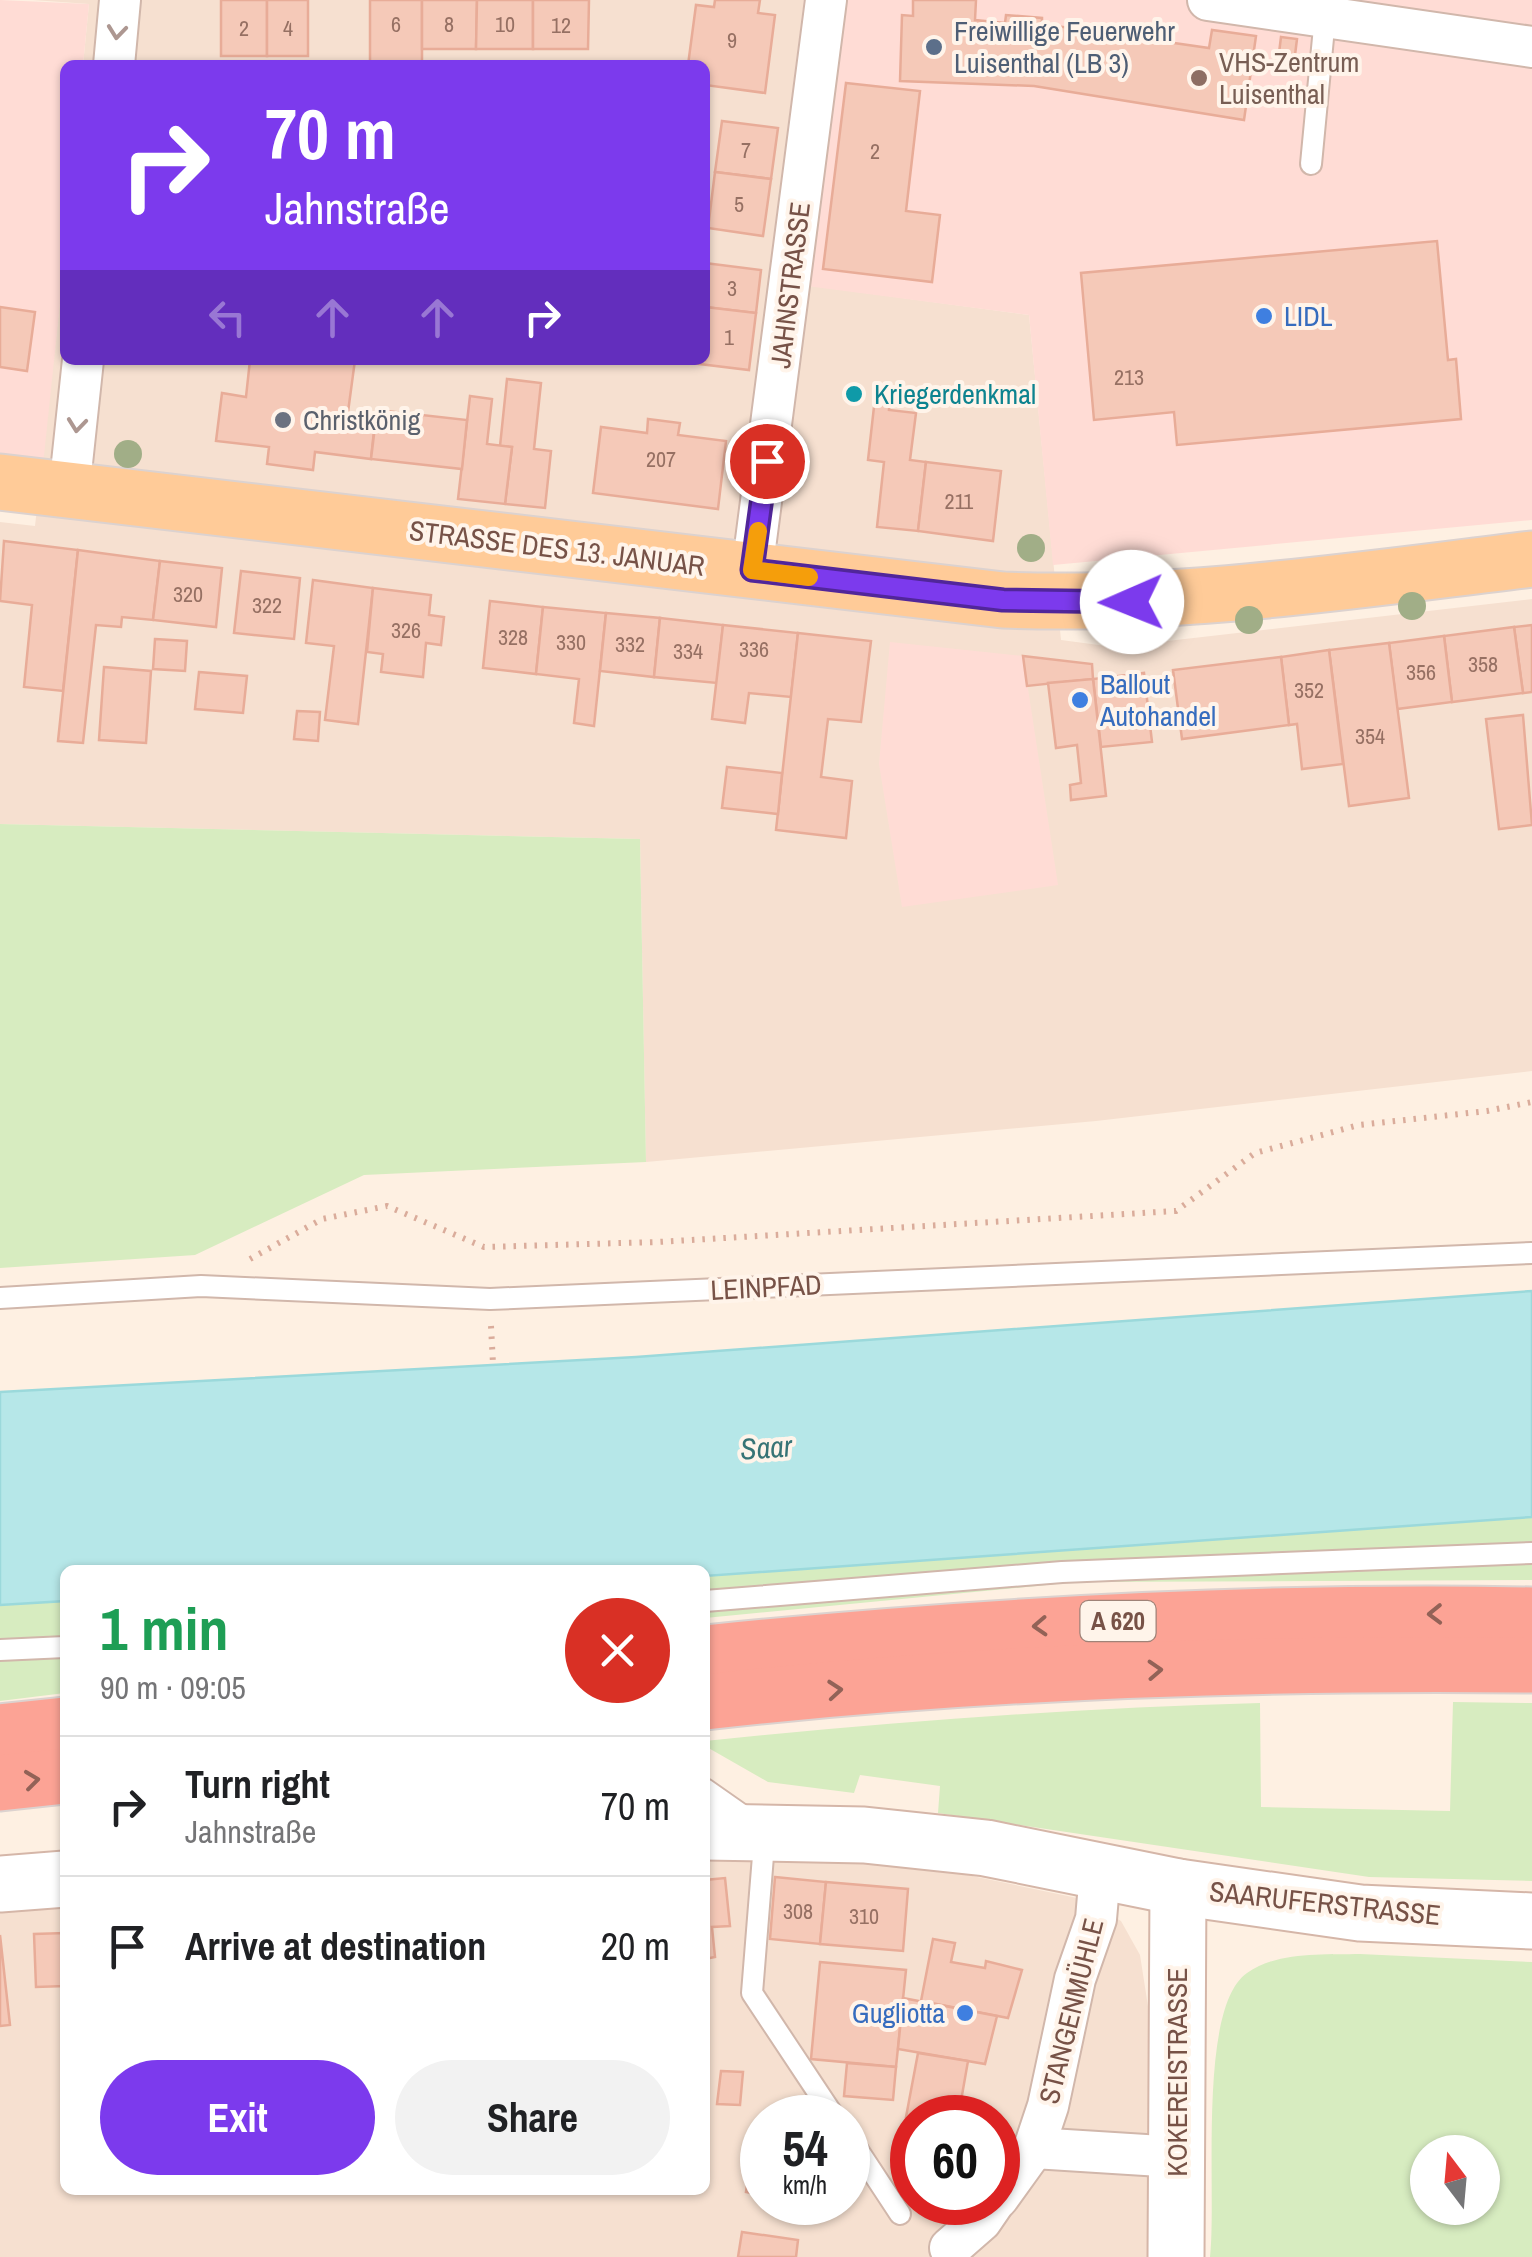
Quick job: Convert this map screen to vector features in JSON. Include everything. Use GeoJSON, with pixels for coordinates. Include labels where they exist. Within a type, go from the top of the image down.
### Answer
{"type":"FeatureCollection","features":[{"type":"Feature","properties":{"kind":"highway","name":"A 620"},"geometry":{"type":"LineString","coordinates":[[710,1654],[950,1631],[1174,1618],[1532,1615]]}},
{"type":"Feature","properties":{"kind":"highway","name":"A 620"},"geometry":{"type":"LineString","coordinates":[[710,1702],[952,1680],[1180,1668],[1532,1665]]}},
{"type":"Feature","properties":{"kind":"highway"},"geometry":{"type":"LineString","coordinates":[[0,1732],[60,1726]]}},
{"type":"Feature","properties":{"kind":"highway"},"geometry":{"type":"LineString","coordinates":[[0,1784],[60,1777]]}},
{"type":"Feature","properties":{"kind":"main road","name":"STRASSE DES 13. JANUAR"},"geometry":{"type":"LineString","coordinates":[[0,482],[1003,600],[1095,604],[1169,600],[1532,560]]}},
{"type":"Feature","properties":{"kind":"main road","name":"SAARUFERSTRASSE"},"geometry":{"type":"LineString","coordinates":[[710,1832],[864,1835],[986,1848],[1100,1873],[1360,1913],[1532,1922]]}},
{"type":"Feature","properties":{"kind":"main road"},"geometry":{"type":"LineString","coordinates":[[0,1884],[60,1879]]}},
{"type":"Feature","properties":{"kind":"main road","name":"KOKEREISTRASSE"},"geometry":{"type":"LineString","coordinates":[[1176,2257],[1178,1886]]}},
{"type":"Feature","properties":{"kind":"street"},"geometry":{"type":"LineString","coordinates":[[114,60],[120,0]]}},
{"type":"Feature","properties":{"kind":"street","name":"JAHNSTRASSE"},"geometry":{"type":"LineString","coordinates":[[752,570],[826,0]]}},
{"type":"Feature","properties":{"kind":"street"},"geometry":{"type":"LineString","coordinates":[[1208,0],[1532,47]]}},
{"type":"Feature","properties":{"kind":"street"},"geometry":{"type":"LineString","coordinates":[[69,490],[83,365]]}},
{"type":"Feature","properties":{"kind":"street","name":"STANGENMÜHLE"},"geometry":{"type":"LineString","coordinates":[[1020,2167],[1034,2148],[1048,2106],[1075,1979],[1096,1919],[1100,1873]]}},
{"type":"Feature","properties":{"kind":"street"},"geometry":{"type":"LineString","coordinates":[[1034,2148],[1177,2158]]}},
{"type":"Feature","properties":{"kind":"street","name":"STANGENMÜHLE"},"geometry":{"type":"LineString","coordinates":[[950,2248],[977,2225]]}},
{"type":"Feature","properties":{"kind":"lane"},"geometry":{"type":"LineString","coordinates":[[1310,164],[1325,17]]}},
{"type":"Feature","properties":{"kind":"lane","name":"LEINPFAD"},"geometry":{"type":"LineString","coordinates":[[0,1298],[200,1286],[490,1299],[1532,1253]]}},
{"type":"Feature","properties":{"kind":"lane"},"geometry":{"type":"LineString","coordinates":[[710,1601],[1062,1572],[1532,1553]]}},
{"type":"Feature","properties":{"kind":"lane"},"geometry":{"type":"LineString","coordinates":[[0,1650],[60,1646]]}},
{"type":"Feature","properties":{"kind":"lane"},"geometry":{"type":"LineString","coordinates":[[710,1792],[765,1831],[752,1994],[820,2095]]}},
{"type":"Feature","properties":{"kind":"lane"},"geometry":{"type":"LineString","coordinates":[[870,2169],[890,2199]]}},
{"type":"Feature","properties":{"kind":"path"},"geometry":{"type":"LineString","coordinates":[[200,1286],[322,1218],[388,1206],[484,1247],[676,1242],[1176,1212],[1255,1153],[1358,1125],[1487,1111],[1532,1102]]}},
{"type":"Feature","properties":{"kind":"path"},"geometry":{"type":"LineString","coordinates":[[490,1299],[493,1364]]}},
{"type":"Feature","properties":{"kind":"shaded area"},"geometry":{"type":"Polygon","coordinates":[[[0,0],[89,4],[83,60],[60,60],[60,304],[43,465],[0,458],[0,0]]]}},
{"type":"Feature","properties":{"kind":"shaded area"},"geometry":{"type":"Polygon","coordinates":[[[33,0],[804,0],[768,280],[1029,315],[1061,640],[1106,646],[1150,643],[1532,599],[1532,1071],[1096,1121],[646,1162],[640,839],[0,824],[0,522],[35,526],[60,301],[60,365],[710,365],[710,60],[83,60],[89,4],[33,0]]]}},
{"type":"Feature","properties":{"kind":"shaded area"},"geometry":{"type":"Polygon","coordinates":[[[804,0],[1532,0],[1532,520],[1053,565],[1029,315],[768,281],[804,0]]]}},
{"type":"Feature","properties":{"kind":"shaded area"},"geometry":{"type":"Polygon","coordinates":[[[890,642],[1023,656],[1058,885],[902,907],[879,764],[890,642]]]}},
{"type":"Feature","properties":{"kind":"shaded area"},"geometry":{"type":"Polygon","coordinates":[[[786,1857],[953,1872],[1082,1899],[1121,1921],[1140,1955],[1152,2032],[1155,2257],[0,2257],[0,1911],[60,1906],[60,2195],[710,2195],[710,1859],[786,1857]]]}},
{"type":"Feature","properties":{"kind":"green space"},"geometry":{"type":"Polygon","coordinates":[[[0,824],[640,839],[646,1162],[364,1175],[195,1255],[0,1268],[0,824]]]}},
{"type":"Feature","properties":{"kind":"green space"},"geometry":{"type":"Polygon","coordinates":[[[1532,1517],[1532,1580],[1077,1582],[710,1618],[710,1576],[1532,1517]]]}},
{"type":"Feature","properties":{"kind":"green space"},"geometry":{"type":"Polygon","coordinates":[[[60,1601],[60,1694],[0,1701],[0,1605],[60,1601]]]}},
{"type":"Feature","properties":{"kind":"green space"},"geometry":{"type":"Polygon","coordinates":[[[1453,1702],[1532,1703],[1532,1881],[1369,1877],[938,1813],[940,1786],[860,1775],[854,1793],[768,1782],[710,1749],[710,1741],[913,1722],[1260,1703],[1261,1807],[1450,1811],[1453,1702]]]}},
{"type":"Feature","properties":{"kind":"green space"},"geometry":{"type":"Polygon","coordinates":[[[1360,1954],[1532,1962],[1532,2257],[1210,2257],[1212,2104],[1221,2023],[1231,1993],[1247,1973],[1273,1961],[1360,1954]]]}},
{"type":"Feature","properties":{"kind":"water","name":"Saar"},"geometry":{"type":"Polygon","coordinates":[[[1532,1291],[1532,1517],[710,1576],[710,1565],[60,1565],[60,1601],[0,1605],[0,1392],[636,1357],[1532,1291]]]}},
{"type":"Feature","properties":{"kind":"building"},"geometry":{"type":"Polygon","coordinates":[[[221,0],[267,0],[267,56],[221,56],[221,0]]]}},
{"type":"Feature","properties":{"kind":"building"},"geometry":{"type":"Polygon","coordinates":[[[267,0],[308,0],[308,56],[267,56],[267,0]]]}},
{"type":"Feature","properties":{"kind":"building"},"geometry":{"type":"Polygon","coordinates":[[[370,0],[422,0],[422,60],[370,60],[370,0]]]}},
{"type":"Feature","properties":{"kind":"building"},"geometry":{"type":"Polygon","coordinates":[[[422,0],[477,0],[476,49],[422,49],[422,0]]]}},
{"type":"Feature","properties":{"kind":"building"},"geometry":{"type":"Polygon","coordinates":[[[477,0],[533,0],[533,49],[476,49],[477,0]]]}},
{"type":"Feature","properties":{"kind":"building"},"geometry":{"type":"Polygon","coordinates":[[[533,0],[589,0],[588,49],[533,49],[533,0]]]}},
{"type":"Feature","properties":{"kind":"building"},"geometry":{"type":"Polygon","coordinates":[[[715,0],[760,0],[758,13],[775,15],[765,93],[710,86],[710,60],[689,60],[696,5],[714,7],[715,0]]]}},
{"type":"Feature","properties":{"kind":"building"},"geometry":{"type":"Polygon","coordinates":[[[913,0],[976,0],[975,20],[1005,23],[1006,15],[1042,18],[1042,24],[1209,48],[1212,30],[1256,36],[1244,120],[1034,86],[900,81],[902,15],[913,16],[913,0]]]}},
{"type":"Feature","properties":{"kind":"building"},"geometry":{"type":"Polygon","coordinates":[[[1281,37],[1297,39],[1295,55],[1279,53],[1281,37]]]}},
{"type":"Feature","properties":{"kind":"building"},"geometry":{"type":"Polygon","coordinates":[[[846,83],[920,91],[906,211],[940,215],[932,282],[823,269],[846,83]]]}},
{"type":"Feature","properties":{"kind":"building"},"geometry":{"type":"Polygon","coordinates":[[[722,121],[778,128],[771,179],[715,172],[722,121]]]}},
{"type":"Feature","properties":{"kind":"building"},"geometry":{"type":"Polygon","coordinates":[[[715,172],[771,179],[763,236],[710,228],[715,172]]]}},
{"type":"Feature","properties":{"kind":"building","name":"LIDL"},"geometry":{"type":"Polygon","coordinates":[[[1437,241],[1448,360],[1456,359],[1461,419],[1177,445],[1174,412],[1094,420],[1081,273],[1437,241]]]}},
{"type":"Feature","properties":{"kind":"building"},"geometry":{"type":"Polygon","coordinates":[[[710,264],[761,270],[756,313],[710,308],[710,264]]]}},
{"type":"Feature","properties":{"kind":"building"},"geometry":{"type":"Polygon","coordinates":[[[0,307],[35,312],[27,371],[0,367],[0,307]]]}},
{"type":"Feature","properties":{"kind":"building"},"geometry":{"type":"Polygon","coordinates":[[[710,308],[756,313],[749,370],[708,365],[710,308]]]}},
{"type":"Feature","properties":{"kind":"building","name":"Christkönig"},"geometry":{"type":"Polygon","coordinates":[[[249,365],[354,365],[346,427],[374,431],[371,459],[315,452],[313,470],[267,464],[269,447],[216,441],[222,393],[246,397],[249,365]]]}},
{"type":"Feature","properties":{"kind":"building"},"geometry":{"type":"Polygon","coordinates":[[[507,379],[541,383],[534,449],[551,451],[545,508],[505,504],[512,447],[500,446],[507,379]]]}},
{"type":"Feature","properties":{"kind":"building"},"geometry":{"type":"Polygon","coordinates":[[[876,389],[891,391],[889,410],[916,413],[910,460],[926,462],[918,531],[877,527],[884,462],[868,460],[876,389]]]}},
{"type":"Feature","properties":{"kind":"building"},"geometry":{"type":"Polygon","coordinates":[[[470,396],[492,399],[487,444],[512,447],[505,504],[458,499],[470,396]]]}},
{"type":"Feature","properties":{"kind":"building"},"geometry":{"type":"Polygon","coordinates":[[[377,410],[467,420],[462,469],[371,459],[377,410]]]}},
{"type":"Feature","properties":{"kind":"building"},"geometry":{"type":"Polygon","coordinates":[[[648,419],[680,423],[678,435],[726,441],[718,509],[593,493],[601,427],[647,433],[648,419]]]}},
{"type":"Feature","properties":{"kind":"building"},"geometry":{"type":"Polygon","coordinates":[[[926,462],[1001,471],[993,541],[918,531],[926,462]]]}},
{"type":"Feature","properties":{"kind":"building"},"geometry":{"type":"Polygon","coordinates":[[[4,541],[78,550],[63,691],[24,687],[32,605],[0,601],[4,541]]]}},
{"type":"Feature","properties":{"kind":"building"},"geometry":{"type":"Polygon","coordinates":[[[78,550],[160,561],[153,620],[122,617],[121,627],[96,625],[83,743],[58,741],[78,550]]]}},
{"type":"Feature","properties":{"kind":"building"},"geometry":{"type":"Polygon","coordinates":[[[160,561],[222,568],[216,627],[153,620],[160,561]]]}},
{"type":"Feature","properties":{"kind":"building"},"geometry":{"type":"Polygon","coordinates":[[[241,571],[300,578],[294,639],[234,633],[241,571]]]}},
{"type":"Feature","properties":{"kind":"building"},"geometry":{"type":"Polygon","coordinates":[[[313,580],[373,588],[358,724],[325,720],[334,646],[306,643],[313,580]]]}},
{"type":"Feature","properties":{"kind":"building"},"geometry":{"type":"Polygon","coordinates":[[[373,588],[431,595],[429,615],[444,617],[441,645],[426,643],[423,677],[381,672],[383,654],[367,652],[373,588]]]}},
{"type":"Feature","properties":{"kind":"building"},"geometry":{"type":"Polygon","coordinates":[[[490,601],[543,607],[536,674],[483,668],[490,601]]]}},
{"type":"Feature","properties":{"kind":"building"},"geometry":{"type":"Polygon","coordinates":[[[543,607],[606,613],[594,726],[574,723],[579,679],[536,674],[543,607]]]}},
{"type":"Feature","properties":{"kind":"building"},"geometry":{"type":"Polygon","coordinates":[[[606,613],[660,618],[654,677],[600,671],[606,613]]]}},
{"type":"Feature","properties":{"kind":"building"},"geometry":{"type":"Polygon","coordinates":[[[660,618],[723,625],[717,683],[654,677],[660,618]]]}},
{"type":"Feature","properties":{"kind":"building"},"geometry":{"type":"Polygon","coordinates":[[[723,625],[798,633],[791,697],[749,693],[745,723],[712,719],[723,625]]]}},
{"type":"Feature","properties":{"kind":"building"},"geometry":{"type":"Polygon","coordinates":[[[1532,625],[1532,692],[1523,693],[1514,627],[1532,625]]]}},
{"type":"Feature","properties":{"kind":"building"},"geometry":{"type":"Polygon","coordinates":[[[1514,627],[1523,693],[1452,702],[1444,636],[1514,627]]]}},
{"type":"Feature","properties":{"kind":"building"},"geometry":{"type":"Polygon","coordinates":[[[798,633],[871,641],[861,722],[828,719],[821,777],[852,781],[846,838],[776,830],[798,633]]]}},
{"type":"Feature","properties":{"kind":"building"},"geometry":{"type":"Polygon","coordinates":[[[1444,636],[1452,702],[1397,709],[1389,643],[1444,636]]]}},
{"type":"Feature","properties":{"kind":"building"},"geometry":{"type":"Polygon","coordinates":[[[155,639],[187,641],[185,671],[153,669],[155,639]]]}},
{"type":"Feature","properties":{"kind":"building"},"geometry":{"type":"Polygon","coordinates":[[[1389,643],[1409,798],[1349,806],[1329,650],[1389,643]]]}},
{"type":"Feature","properties":{"kind":"building"},"geometry":{"type":"Polygon","coordinates":[[[1329,650],[1343,764],[1302,769],[1297,724],[1289,725],[1281,657],[1329,650]]]}},
{"type":"Feature","properties":{"kind":"building"},"geometry":{"type":"Polygon","coordinates":[[[1023,656],[1092,664],[1093,679],[1027,686],[1023,656]]]}},
{"type":"Feature","properties":{"kind":"building"},"geometry":{"type":"Polygon","coordinates":[[[1281,657],[1289,725],[1182,739],[1173,670],[1281,657]]]}},
{"type":"Feature","properties":{"kind":"building"},"geometry":{"type":"Polygon","coordinates":[[[104,667],[151,671],[146,743],[99,740],[104,667]]]}},
{"type":"Feature","properties":{"kind":"building"},"geometry":{"type":"Polygon","coordinates":[[[199,672],[247,676],[243,713],[195,709],[199,672]]]}},
{"type":"Feature","properties":{"kind":"building"},"geometry":{"type":"Polygon","coordinates":[[[1144,673],[1152,742],[1101,747],[1093,679],[1144,673]]]}},
{"type":"Feature","properties":{"kind":"building"},"geometry":{"type":"Polygon","coordinates":[[[1093,679],[1106,796],[1071,800],[1070,785],[1081,783],[1077,745],[1056,748],[1048,683],[1093,679]]]}},
{"type":"Feature","properties":{"kind":"building"},"geometry":{"type":"Polygon","coordinates":[[[297,711],[320,712],[318,741],[294,739],[297,711]]]}},
{"type":"Feature","properties":{"kind":"building"},"geometry":{"type":"Polygon","coordinates":[[[1523,715],[1532,825],[1499,829],[1486,719],[1523,715]]]}},
{"type":"Feature","properties":{"kind":"building"},"geometry":{"type":"Polygon","coordinates":[[[727,767],[782,773],[778,814],[722,808],[727,767]]]}},
{"type":"Feature","properties":{"kind":"building"},"geometry":{"type":"Polygon","coordinates":[[[775,1877],[826,1882],[820,1944],[770,1939],[775,1877]]]}},
{"type":"Feature","properties":{"kind":"building"},"geometry":{"type":"Polygon","coordinates":[[[725,1878],[730,1926],[712,1927],[715,1957],[710,1958],[710,1880],[725,1878]]]}},
{"type":"Feature","properties":{"kind":"building"},"geometry":{"type":"Polygon","coordinates":[[[826,1882],[908,1889],[903,1951],[820,1944],[826,1882]]]}},
{"type":"Feature","properties":{"kind":"building"},"geometry":{"type":"Polygon","coordinates":[[[60,1933],[60,1986],[36,1987],[34,1934],[60,1933]]]}},
{"type":"Feature","properties":{"kind":"building"},"geometry":{"type":"Polygon","coordinates":[[[0,1935],[10,2025],[0,2026],[0,1935]]]}},
{"type":"Feature","properties":{"kind":"building"},"geometry":{"type":"Polygon","coordinates":[[[933,1939],[955,1943],[951,1962],[985,1968],[986,1961],[1022,1970],[1008,2018],[921,2001],[933,1939]]]}},
{"type":"Feature","properties":{"kind":"building"},"geometry":{"type":"Polygon","coordinates":[[[820,1962],[906,1970],[896,2067],[811,2059],[820,1962]]]}},
{"type":"Feature","properties":{"kind":"building"},"geometry":{"type":"Polygon","coordinates":[[[903,1998],[997,2016],[985,2064],[898,2049],[903,1998]]]}},
{"type":"Feature","properties":{"kind":"building"},"geometry":{"type":"Polygon","coordinates":[[[918,2053],[968,2061],[962,2095],[910,2095],[918,2053]]]}},
{"type":"Feature","properties":{"kind":"building"},"geometry":{"type":"Polygon","coordinates":[[[847,2063],[896,2067],[890,2100],[844,2095],[847,2063]]]}},
{"type":"Feature","properties":{"kind":"building"},"geometry":{"type":"Polygon","coordinates":[[[721,2071],[743,2072],[740,2105],[717,2104],[721,2071]]]}},
{"type":"Feature","properties":{"kind":"building"},"geometry":{"type":"Polygon","coordinates":[[[742,2232],[798,2240],[796,2257],[738,2257],[742,2232]]]}},
{"type":"Feature","properties":{"kind":"slow traffic"},"geometry":{"type":"LineString","coordinates":[[758,531],[752,570],[809,577]]}},
{"type":"Feature","properties":{"kind":"place","name":"Freiwillige Feuerwehr Luisenthal (LB 3)"},"geometry":{"type":"Point","coordinates":[934,47]}},
{"type":"Feature","properties":{"kind":"place","name":"VHS-Zentrum Luisenthal"},"geometry":{"type":"Point","coordinates":[1199,78]}},
{"type":"Feature","properties":{"kind":"place","name":"LIDL"},"geometry":{"type":"Point","coordinates":[1264,316]}},
{"type":"Feature","properties":{"kind":"place","name":"Kriegerdenkmal"},"geometry":{"type":"Point","coordinates":[854,394]}},
{"type":"Feature","properties":{"kind":"place","name":"Christkönig"},"geometry":{"type":"Point","coordinates":[283,420]}},
{"type":"Feature","properties":{"kind":"place","name":"Ballout Autohandel"},"geometry":{"type":"Point","coordinates":[1080,700]}},
{"type":"Feature","properties":{"kind":"place","name":"Gugliotta"},"geometry":{"type":"Point","coordinates":[965,2013]}},
{"type":"Feature","properties":{"kind":"route"},"geometry":{"type":"LineString","coordinates":[[767,461],[752,570],[1003,600],[1132,602]]}}]}
